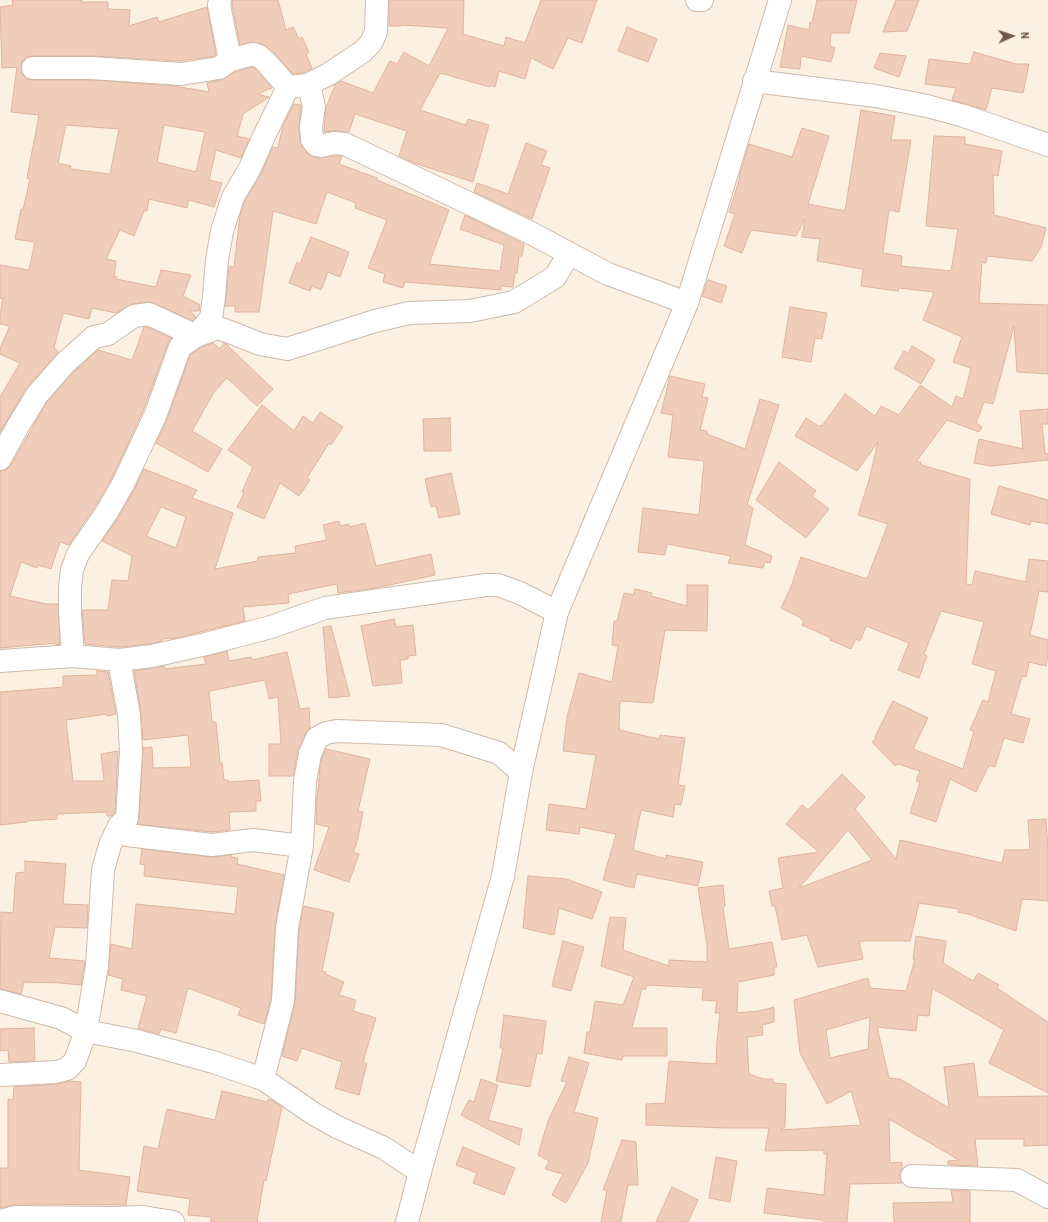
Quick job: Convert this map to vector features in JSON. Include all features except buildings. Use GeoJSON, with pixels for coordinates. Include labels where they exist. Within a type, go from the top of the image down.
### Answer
{"type":"FeatureCollection","features":[{"type":"Feature","properties":{"kind":"street"},"geometry":{"type":"LineString","coordinates":[[220,0],[219,5],[230,60]]}},
{"type":"Feature","properties":{"kind":"street"},"geometry":{"type":"LineString","coordinates":[[196,336],[211,318],[219,246],[222,231],[233,197],[249,170],[265,134],[297,87],[329,74],[362,52],[371,43],[376,32],[376,0]]}},
{"type":"Feature","properties":{"kind":"street"},"geometry":{"type":"LineString","coordinates":[[697,0],[702,0]]}},
{"type":"Feature","properties":{"kind":"street"},"geometry":{"type":"LineString","coordinates":[[407,1222],[503,876],[521,772],[557,612],[687,303],[780,0]]}},
{"type":"Feature","properties":{"kind":"street"},"geometry":{"type":"LineString","coordinates":[[33,68],[92,68],[181,74],[219,68],[230,60],[253,54],[259,56],[297,87],[309,85],[314,107],[312,140],[316,145],[321,146],[334,143],[345,144],[530,232],[608,274],[687,303]]}},
{"type":"Feature","properties":{"kind":"street"},"geometry":{"type":"LineString","coordinates":[[754,82],[876,96],[926,106],[964,116],[1048,145]]}},
{"type":"Feature","properties":{"kind":"street"},"geometry":{"type":"LineString","coordinates":[[73,656],[70,614],[72,570],[78,554],[107,512],[123,484],[155,416],[180,347],[196,336],[218,328],[227,330],[260,344],[287,349],[375,321],[409,313],[470,311],[514,302],[555,277],[569,254]]}},
{"type":"Feature","properties":{"kind":"street"},"geometry":{"type":"LineString","coordinates":[[0,459],[37,395],[65,363],[94,337],[108,334],[134,316],[149,314],[196,336]]}},
{"type":"Feature","properties":{"kind":"street"},"geometry":{"type":"LineString","coordinates":[[0,661],[73,656],[119,660],[152,656],[271,627],[325,608],[486,584],[498,585],[520,593],[557,612]]}},
{"type":"Feature","properties":{"kind":"street"},"geometry":{"type":"LineString","coordinates":[[0,1075],[56,1072],[67,1069],[75,1061],[86,1031],[97,966],[103,870],[110,845],[119,826],[127,818],[130,752],[129,715],[119,660]]}},
{"type":"Feature","properties":{"kind":"street"},"geometry":{"type":"LineString","coordinates":[[263,1079],[283,1001],[287,928],[302,846],[305,781],[310,754],[317,738],[326,732],[337,731],[441,735],[499,753],[521,772]]}},
{"type":"Feature","properties":{"kind":"street"},"geometry":{"type":"LineString","coordinates":[[119,826],[127,835],[212,844],[253,840],[302,846]]}},
{"type":"Feature","properties":{"kind":"street"},"geometry":{"type":"LineString","coordinates":[[0,1001],[61,1018],[86,1031],[137,1041],[213,1062],[263,1079],[337,1128],[384,1148],[420,1172]]}},
{"type":"Feature","properties":{"kind":"street"},"geometry":{"type":"LineString","coordinates":[[912,1176],[1017,1180],[1048,1197]]}},
{"type":"Feature","properties":{"kind":"street"},"geometry":{"type":"LineString","coordinates":[[0,1221],[16,1217],[143,1217],[173,1222]]}}]}
